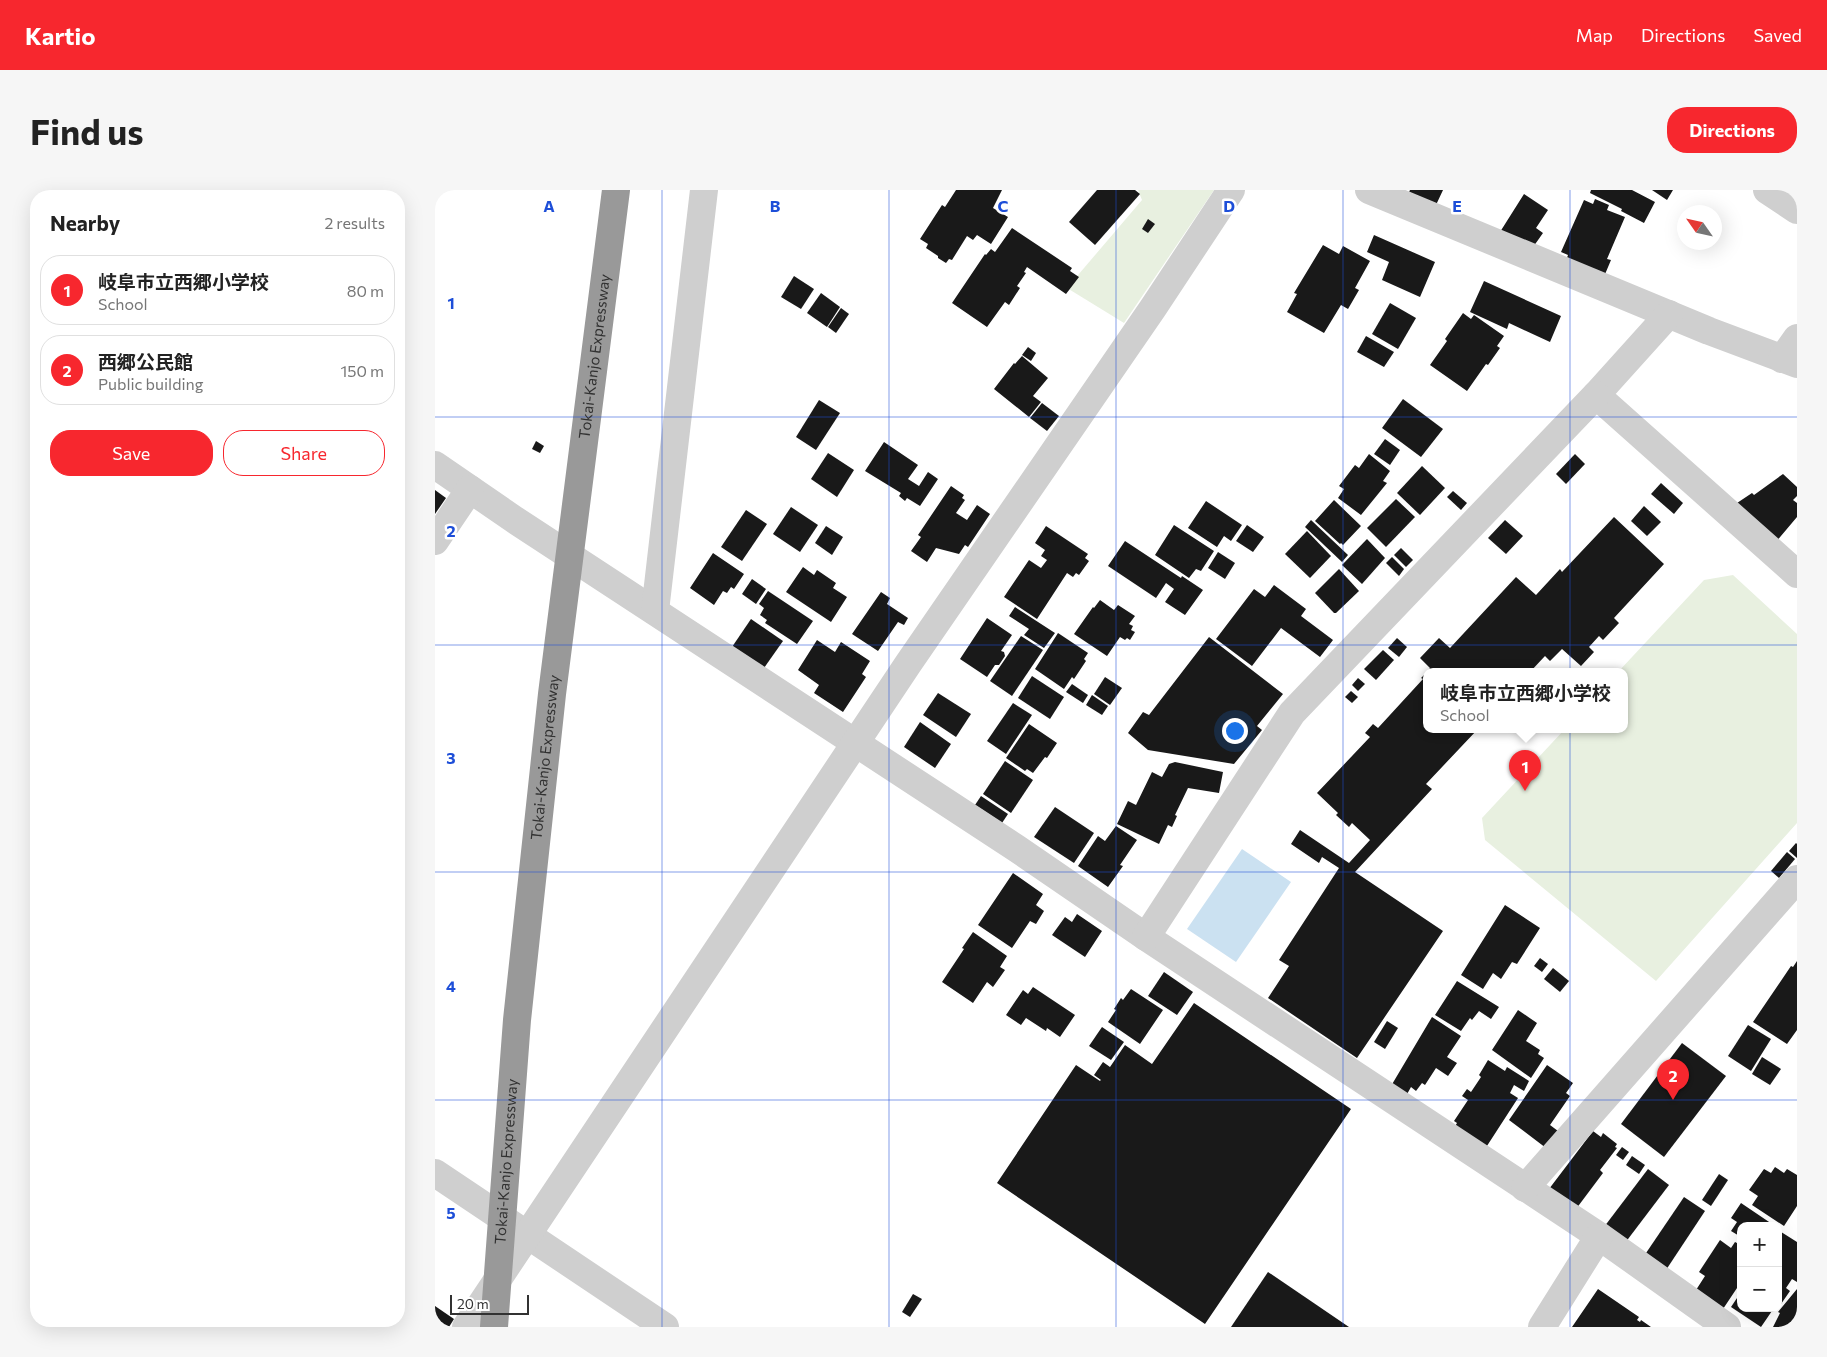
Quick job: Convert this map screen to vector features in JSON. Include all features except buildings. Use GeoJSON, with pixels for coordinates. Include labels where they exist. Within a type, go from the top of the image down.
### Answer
{"type":"FeatureCollection","features":[{"type":"Feature","properties":{"kind":"highway","name":"Tokai-Kanjo Expressway"},"geometry":{"type":"LineString","coordinates":[[494,1327],[517,1020],[551,694],[616,190]]}},
{"type":"Feature","properties":{"kind":"street"},"geometry":{"type":"LineString","coordinates":[[655,611],[704,190]]}},
{"type":"Feature","properties":{"kind":"street"},"geometry":{"type":"LineString","coordinates":[[466,1327],[855,742],[1147,316],[1231,190]]}},
{"type":"Feature","properties":{"kind":"street"},"geometry":{"type":"LineString","coordinates":[[1369,190],[1709,331],[1792,353]]}},
{"type":"Feature","properties":{"kind":"street"},"geometry":{"type":"LineString","coordinates":[[1767,190],[1797,210]]}},
{"type":"Feature","properties":{"kind":"street"},"geometry":{"type":"LineString","coordinates":[[1146,937],[1291,713],[1597,395],[1669,314]]}},
{"type":"Feature","properties":{"kind":"street"},"geometry":{"type":"LineString","coordinates":[[1597,395],[1797,574]]}},
{"type":"Feature","properties":{"kind":"street"},"geometry":{"type":"LineString","coordinates":[[435,466],[1016,848],[1146,937],[1599,1236],[1727,1327]]}},
{"type":"Feature","properties":{"kind":"street"},"geometry":{"type":"LineString","coordinates":[[435,541],[469,489]]}},
{"type":"Feature","properties":{"kind":"street"},"geometry":{"type":"LineString","coordinates":[[1525,1188],[1797,879]]}},
{"type":"Feature","properties":{"kind":"street"},"geometry":{"type":"LineString","coordinates":[[435,1173],[665,1327]]}},
{"type":"Feature","properties":{"kind":"street"},"geometry":{"type":"LineString","coordinates":[[1542,1327],[1599,1236]]}},
{"type":"Feature","properties":{"kind":"green space"},"geometry":{"type":"Polygon","coordinates":[[[1138,190],[1214,190],[1124,323],[1067,288],[1142,200],[1138,190]]]}},
{"type":"Feature","properties":{"kind":"green space"},"geometry":{"type":"Polygon","coordinates":[[[1733,575],[1797,634],[1797,823],[1656,981],[1485,840],[1482,818],[1561,733],[1628,733],[1628,668],[1622,668],[1704,580],[1733,575]]]}},
{"type":"Feature","properties":{"kind":"water"},"geometry":{"type":"Polygon","coordinates":[[[1242,849],[1291,882],[1236,962],[1187,929],[1242,849]]]}},
{"type":"Feature","properties":{"kind":"place","name":"岐阜市立西郷小学校"},"geometry":{"type":"Point","coordinates":[1525,791]}},
{"type":"Feature","properties":{"kind":"place","name":"西郷公民館"},"geometry":{"type":"Point","coordinates":[1673,1100]}}]}
